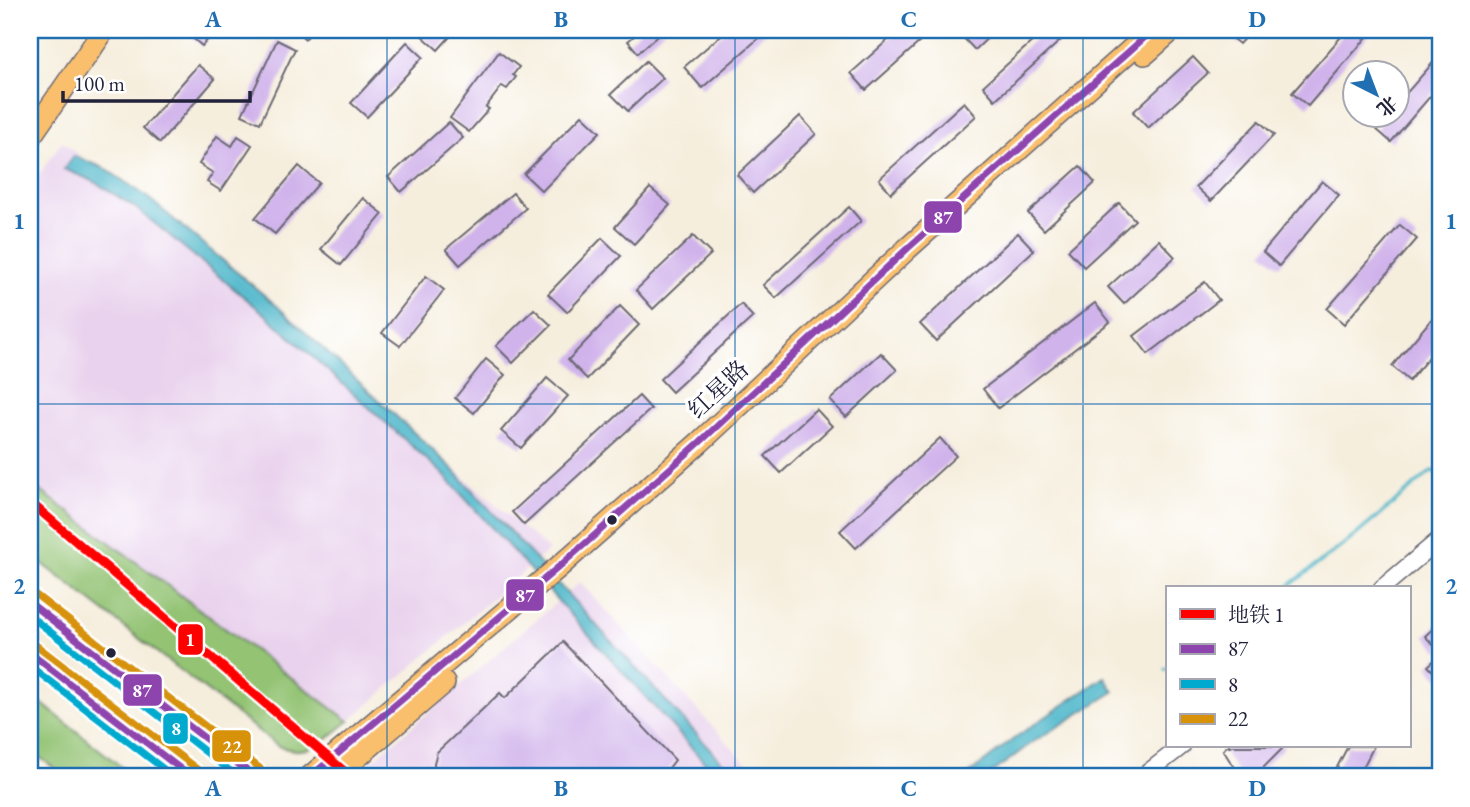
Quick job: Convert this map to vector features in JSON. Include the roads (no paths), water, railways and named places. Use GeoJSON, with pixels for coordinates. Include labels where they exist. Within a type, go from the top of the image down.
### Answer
{"type":"FeatureCollection","features":[{"type":"Feature","properties":{"kind":"main road"},"geometry":{"type":"LineString","coordinates":[[30,111],[89,30]]}},
{"type":"Feature","properties":{"kind":"main road"},"geometry":{"type":"LineString","coordinates":[[30,137],[104,30]]}},
{"type":"Feature","properties":{"kind":"main road","name":"红星路"},"geometry":{"type":"LineString","coordinates":[[565,570],[908,248],[1153,30]]}},
{"type":"Feature","properties":{"kind":"main road","name":"红星路"},"geometry":{"type":"LineString","coordinates":[[334,777],[1172,30]]}},
{"type":"Feature","properties":{"kind":"main road","name":"红星路"},"geometry":{"type":"LineString","coordinates":[[310,777],[541,592]]}},
{"type":"Feature","properties":{"kind":"main road"},"geometry":{"type":"LineString","coordinates":[[30,603],[256,777]]}},
{"type":"Feature","properties":{"kind":"main road"},"geometry":{"type":"LineString","coordinates":[[30,653],[191,777]]}},
{"type":"Feature","properties":{"kind":"street"},"geometry":{"type":"LineString","coordinates":[[1384,586],[1440,539]]}},
{"type":"Feature","properties":{"kind":"street"},"geometry":{"type":"LineString","coordinates":[[1142,777],[1179,748]]}},
{"type":"Feature","properties":{"kind":"water"},"geometry":{"type":"Polygon","coordinates":[[[74,156],[104,168],[146,196],[276,305],[450,466],[736,777],[718,777],[443,474],[266,315],[136,208],[93,181],[64,169],[74,156]]]}},
{"type":"Feature","properties":{"kind":"water"},"geometry":{"type":"Polygon","coordinates":[[[1105,677],[1114,692],[1030,744],[987,777],[965,777],[1020,734],[1105,677]]]}},
{"type":"Feature","properties":{"kind":"waterway"},"geometry":{"type":"LineString","coordinates":[[1289,586],[1351,539],[1432,471],[1440,473]]}},
{"type":"Feature","properties":{"kind":"metro line","name":"1"},"geometry":{"type":"LineString","coordinates":[[30,502],[351,777]]}}]}
